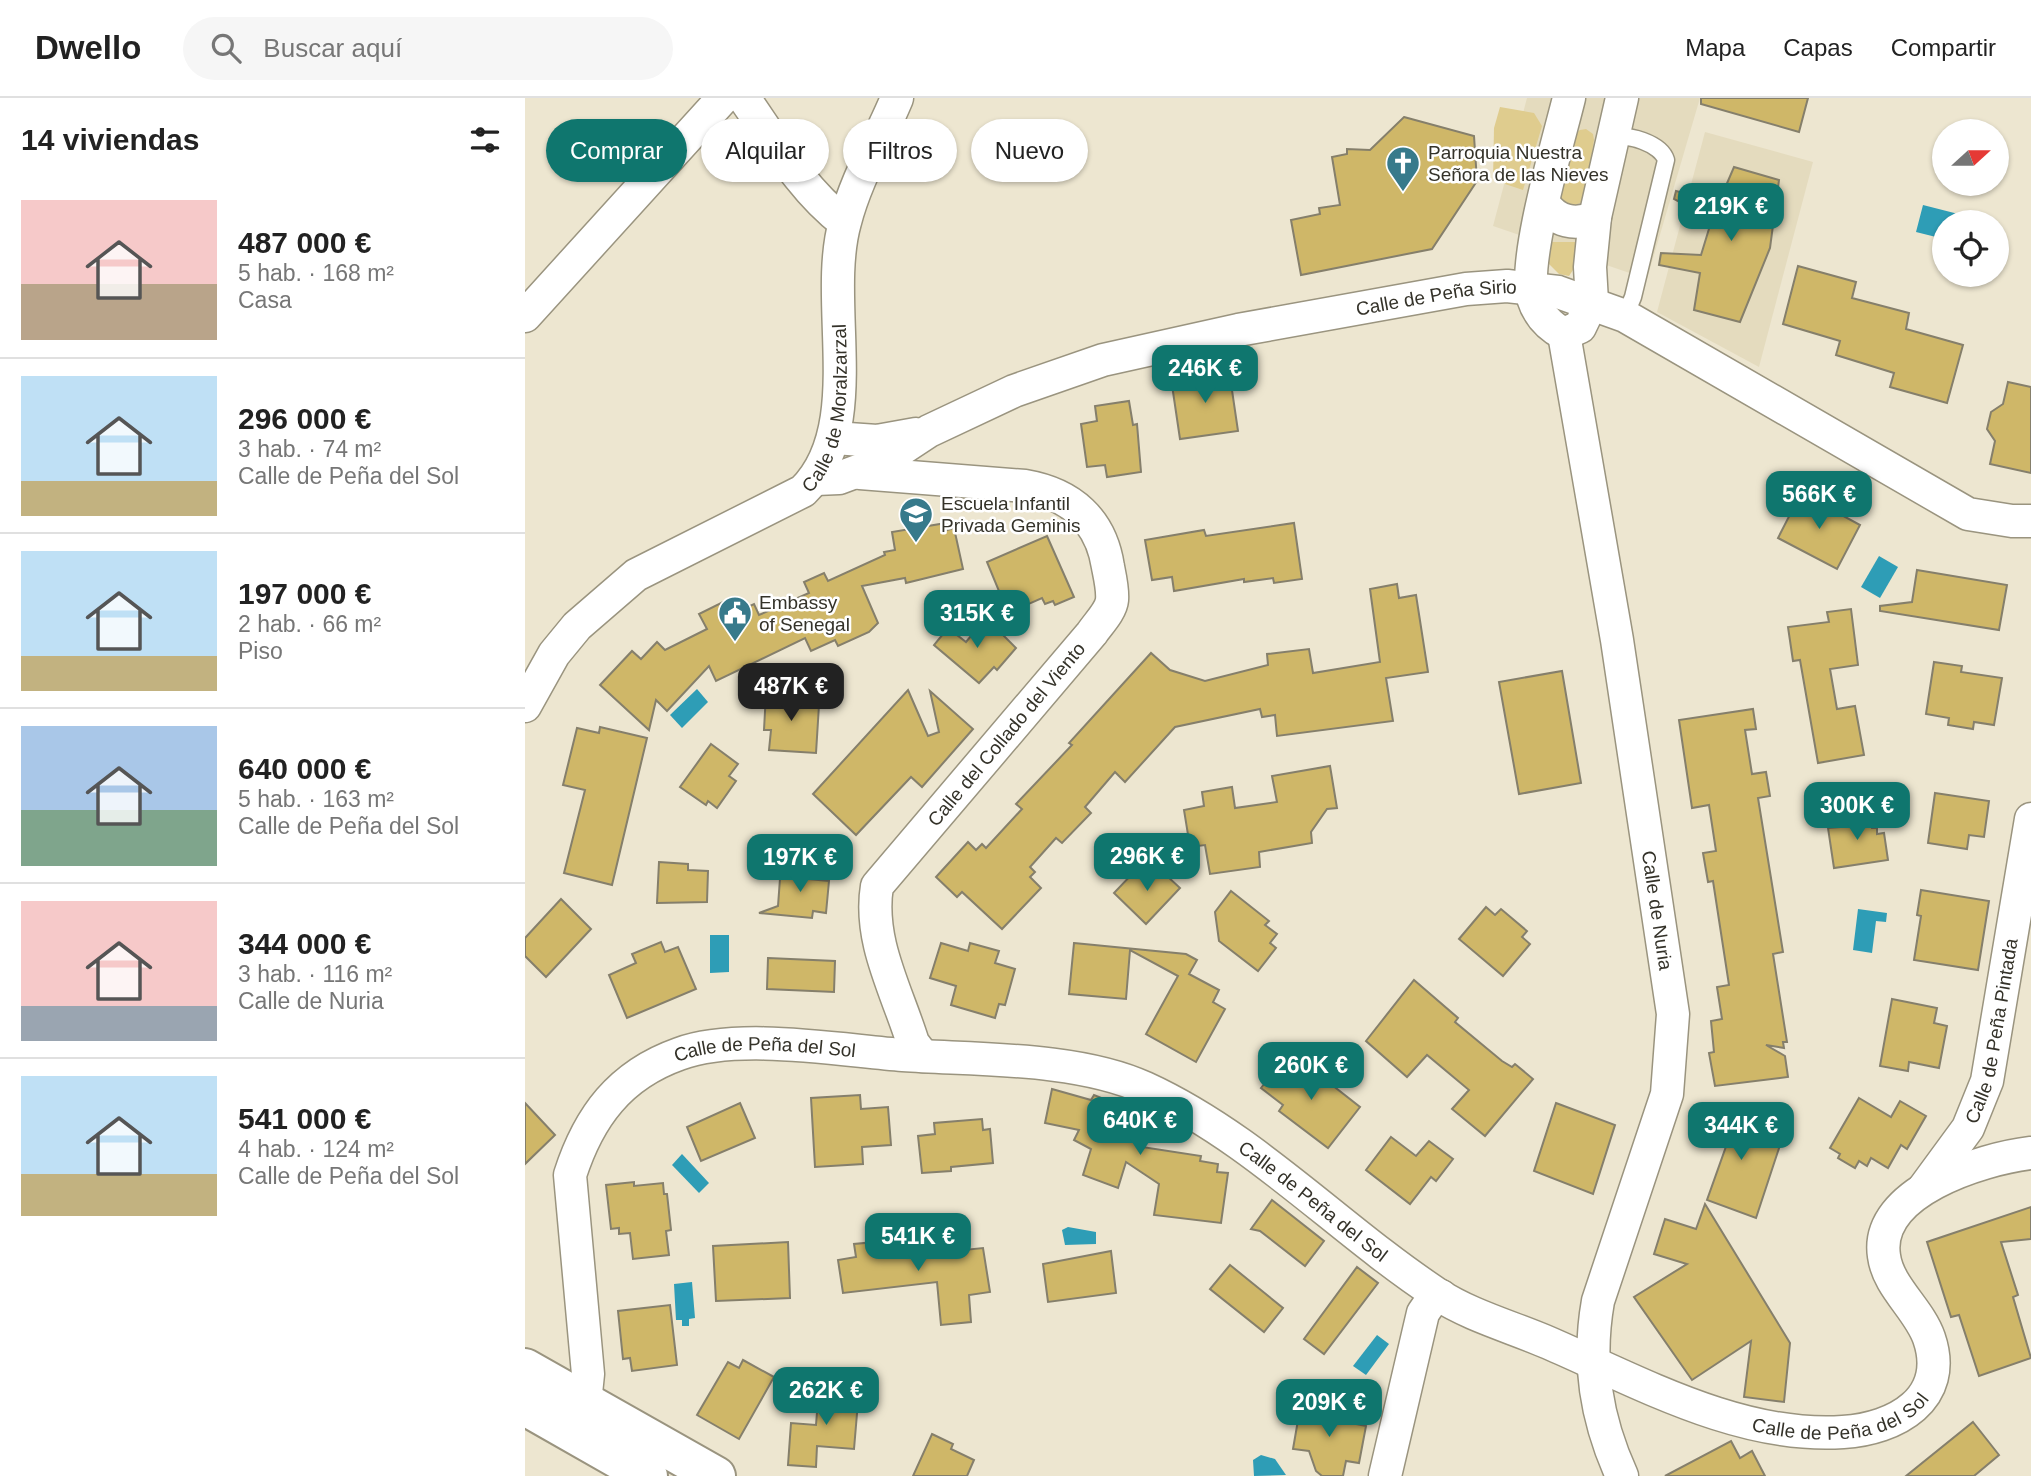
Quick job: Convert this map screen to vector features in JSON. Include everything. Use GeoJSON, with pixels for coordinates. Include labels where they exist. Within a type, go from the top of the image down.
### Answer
{"type":"FeatureCollection","features":[{"type":"Feature","properties":{"kind":"main road"},"geometry":{"type":"LineString","coordinates":[[525,1368],[716,1476]]}},
{"type":"Feature","properties":{"kind":"main road"},"geometry":{"type":"LineString","coordinates":[[525,1406],[648,1476]]}},
{"type":"Feature","properties":{"kind":"street"},"geometry":{"type":"LineString","coordinates":[[525,316],[723,98]]}},
{"type":"Feature","properties":{"kind":"street"},"geometry":{"type":"LineString","coordinates":[[744,98],[795,171],[827,209],[844,222]]}},
{"type":"Feature","properties":{"kind":"street","name":"Calle de Moralzarzal"},"geometry":{"type":"LineString","coordinates":[[525,706],[554,654],[577,626],[626,583],[803,491],[816,479],[834,438],[838,389],[838,262],[844,222],[897,98]]}},
{"type":"Feature","properties":{"kind":"street"},"geometry":{"type":"LineString","coordinates":[[1563,101],[1594,107],[1616,120],[1595,217],[1590,267],[1592,302],[1580,327],[1564,334],[1548,324],[1538,310],[1531,288],[1531,262],[1563,101]]}},
{"type":"Feature","properties":{"kind":"street"},"geometry":{"type":"LineString","coordinates":[[1544,203],[1559,219],[1584,222],[1595,217]]}},
{"type":"Feature","properties":{"kind":"street","name":"Calle de Peña Sirio"},"geometry":{"type":"LineString","coordinates":[[816,479],[839,478],[882,462],[929,431],[1014,391],[1103,360],[1238,330],[1466,289],[1531,288],[1592,302],[1625,316],[1968,514],[2031,521]]}},
{"type":"Feature","properties":{"kind":"street","name":"Calle de Nuria"},"geometry":{"type":"LineString","coordinates":[[1564,334],[1617,640],[1674,1014],[1667,1094],[1598,1301],[1591,1363],[1600,1413],[1622,1476]]}},
{"type":"Feature","properties":{"kind":"street"},"geometry":{"type":"LineString","coordinates":[[834,438],[877,440],[929,431]]}},
{"type":"Feature","properties":{"kind":"street","name":"Calle del Collado del Viento"},"geometry":{"type":"LineString","coordinates":[[851,473],[984,482],[1052,492],[1083,511],[1098,531],[1105,546],[1110,580],[1112,602],[1092,633],[877,886],[874,903],[879,946],[913,1043],[923,1056]]}},
{"type":"Feature","properties":{"kind":"street","name":"Calle de Peña Pintada"},"geometry":{"type":"LineString","coordinates":[[1924,1188],[1968,1128],[1987,1081],[2031,819]]}},
{"type":"Feature","properties":{"kind":"street","name":"Calle de Peña del Sol"},"geometry":{"type":"LineString","coordinates":[[585,1403],[588,1374],[570,1174],[578,1148],[602,1105],[648,1068],[682,1052],[717,1045],[776,1045],[1016,1060],[1080,1070],[1140,1085],[1199,1116],[1242,1144],[1359,1237],[1441,1296],[1591,1363],[1697,1405],[1794,1433],[1865,1430],[1902,1418],[1927,1389],[1932,1360],[1929,1339],[1887,1270],[1884,1233],[1892,1216],[1924,1188],[1987,1163],[2031,1153]]}},
{"type":"Feature","properties":{"kind":"street"},"geometry":{"type":"LineString","coordinates":[[1385,1476],[1423,1313],[1432,1300],[1441,1296]]}},
{"type":"Feature","properties":{"kind":"street"},"geometry":{"type":"LineString","coordinates":[[525,1429],[607,1453]]}},
{"type":"Feature","properties":{"kind":"lane"},"geometry":{"type":"LineString","coordinates":[[1616,120],[1625,137],[1658,148],[1666,160],[1633,297],[1625,316]]}},
{"type":"Feature","properties":{"kind":"shaded area"},"geometry":{"type":"Polygon","coordinates":[[[1527,98],[1700,98],[1647,279],[1493,226],[1527,98]]]}},
{"type":"Feature","properties":{"kind":"shaded area"},"geometry":{"type":"Polygon","coordinates":[[[1500,107],[1534,113],[1542,126],[1523,190],[1493,180],[1494,128],[1500,107]]]}},
{"type":"Feature","properties":{"kind":"shaded area"},"geometry":{"type":"Polygon","coordinates":[[[1586,129],[1593,134],[1594,140],[1584,201],[1569,208],[1562,203],[1560,194],[1575,134],[1586,129]]]}},
{"type":"Feature","properties":{"kind":"shaded area"},"geometry":{"type":"Polygon","coordinates":[[[1705,132],[1813,162],[1759,367],[1657,312],[1705,132]]]}},
{"type":"Feature","properties":{"kind":"shaded area"},"geometry":{"type":"Polygon","coordinates":[[[1548,242],[1577,242],[1575,267],[1569,276],[1559,274],[1549,264],[1548,242]]]}},
{"type":"Feature","properties":{"kind":"water"},"geometry":{"type":"Polygon","coordinates":[[[1923,205],[1943,210],[1932,210],[1932,236],[1916,232],[1923,205]]]}},
{"type":"Feature","properties":{"kind":"water"},"geometry":{"type":"Polygon","coordinates":[[[1879,556],[1898,567],[1880,598],[1861,587],[1879,556]]]}},
{"type":"Feature","properties":{"kind":"water"},"geometry":{"type":"Polygon","coordinates":[[[697,689],[708,702],[682,728],[670,715],[697,689]]]}},
{"type":"Feature","properties":{"kind":"water"},"geometry":{"type":"Polygon","coordinates":[[[1858,909],[1887,913],[1886,922],[1876,921],[1872,953],[1853,950],[1858,909]]]}},
{"type":"Feature","properties":{"kind":"water"},"geometry":{"type":"Polygon","coordinates":[[[710,935],[729,935],[729,972],[710,973],[710,935]]]}},
{"type":"Feature","properties":{"kind":"water"},"geometry":{"type":"Polygon","coordinates":[[[682,1154],[709,1183],[699,1193],[672,1165],[682,1154]]]}},
{"type":"Feature","properties":{"kind":"water"},"geometry":{"type":"Polygon","coordinates":[[[1068,1227],[1096,1232],[1096,1244],[1065,1245],[1062,1230],[1068,1227]]]}},
{"type":"Feature","properties":{"kind":"water"},"geometry":{"type":"Polygon","coordinates":[[[692,1282],[695,1318],[689,1319],[689,1326],[682,1326],[682,1320],[676,1320],[674,1284],[692,1282]]]}},
{"type":"Feature","properties":{"kind":"water"},"geometry":{"type":"Polygon","coordinates":[[[1377,1335],[1389,1344],[1366,1375],[1353,1366],[1377,1335]]]}},
{"type":"Feature","properties":{"kind":"water"},"geometry":{"type":"Polygon","coordinates":[[[1261,1455],[1275,1459],[1286,1475],[1254,1476],[1253,1460],[1261,1455]]]}},
{"type":"Feature","properties":{"kind":"building"},"geometry":{"type":"Polygon","coordinates":[[[1701,98],[1808,98],[1799,132],[1701,104],[1701,98]]]}},
{"type":"Feature","properties":{"kind":"building","name":"Parroquia Nuestra Señora de las Nieves"},"geometry":{"type":"Polygon","coordinates":[[[1404,117],[1474,136],[1477,181],[1432,249],[1301,275],[1291,220],[1320,214],[1319,208],[1340,205],[1332,157],[1347,154],[1347,149],[1370,150],[1404,117]]]}},
{"type":"Feature","properties":{"kind":"building"},"geometry":{"type":"Polygon","coordinates":[[[1734,167],[1779,180],[1770,248],[1740,322],[1694,310],[1700,273],[1659,265],[1661,253],[1701,255],[1712,219],[1674,199],[1676,191],[1719,202],[1734,167]]]}},
{"type":"Feature","properties":{"kind":"building"},"geometry":{"type":"Polygon","coordinates":[[[1798,266],[1856,282],[1852,298],[1909,313],[1906,329],[1963,345],[1947,403],[1890,387],[1894,373],[1836,355],[1840,341],[1783,324],[1798,266]]]}},
{"type":"Feature","properties":{"kind":"building"},"geometry":{"type":"Polygon","coordinates":[[[1229,370],[1238,431],[1180,439],[1172,385],[1190,382],[1189,376],[1229,370]]]}},
{"type":"Feature","properties":{"kind":"building"},"geometry":{"type":"Polygon","coordinates":[[[2008,382],[2031,387],[2031,473],[1990,464],[1995,441],[1987,429],[1991,412],[2003,404],[2008,382]]]}},
{"type":"Feature","properties":{"kind":"building"},"geometry":{"type":"Polygon","coordinates":[[[1129,401],[1133,425],[1137,424],[1141,472],[1107,477],[1105,465],[1087,467],[1081,424],[1097,421],[1095,406],[1129,401]]]}},
{"type":"Feature","properties":{"kind":"building"},"geometry":{"type":"Polygon","coordinates":[[[1801,493],[1860,525],[1837,569],[1778,538],[1801,493]]]}},
{"type":"Feature","properties":{"kind":"building"},"geometry":{"type":"Polygon","coordinates":[[[946,523],[947,530],[954,528],[963,569],[906,583],[905,578],[862,586],[878,623],[869,632],[838,646],[835,640],[811,651],[805,638],[716,681],[709,666],[667,711],[656,700],[649,730],[600,685],[632,651],[641,659],[657,642],[665,650],[707,629],[699,614],[727,600],[733,614],[754,604],[759,615],[809,593],[804,582],[824,573],[828,581],[885,555],[884,552],[895,550],[892,532],[946,523]]]}},
{"type":"Feature","properties":{"kind":"building"},"geometry":{"type":"Polygon","coordinates":[[[1294,523],[1302,579],[1274,583],[1273,578],[1244,582],[1244,579],[1174,591],[1172,577],[1152,580],[1145,540],[1204,530],[1206,536],[1294,523]]]}},
{"type":"Feature","properties":{"kind":"building"},"geometry":{"type":"Polygon","coordinates":[[[1047,536],[1074,597],[1055,605],[1053,601],[1045,604],[1042,598],[1008,613],[987,562],[1047,536]]]}},
{"type":"Feature","properties":{"kind":"building"},"geometry":{"type":"Polygon","coordinates":[[[1917,570],[2007,585],[1999,630],[1880,611],[1880,606],[1912,602],[1917,570]]]}},
{"type":"Feature","properties":{"kind":"building"},"geometry":{"type":"Polygon","coordinates":[[[1397,584],[1399,598],[1416,595],[1428,672],[1386,678],[1393,721],[1277,736],[1275,715],[1262,717],[1260,709],[1175,727],[1125,782],[1115,772],[1085,807],[1091,813],[1062,843],[1056,838],[1030,867],[1035,872],[1030,877],[1041,888],[1002,929],[962,892],[957,897],[936,877],[968,842],[976,850],[982,844],[986,848],[1022,809],[1016,804],[1072,745],[1069,743],[1151,653],[1170,670],[1205,681],[1268,665],[1267,654],[1309,649],[1313,673],[1380,662],[1370,589],[1397,584]]]}},
{"type":"Feature","properties":{"kind":"building"},"geometry":{"type":"Polygon","coordinates":[[[1851,609],[1858,665],[1830,669],[1837,709],[1855,706],[1864,755],[1818,763],[1800,660],[1793,661],[1788,627],[1829,622],[1827,612],[1851,609]]]}},
{"type":"Feature","properties":{"kind":"building"},"geometry":{"type":"Polygon","coordinates":[[[986,618],[1016,648],[997,670],[994,667],[979,683],[934,645],[948,628],[966,642],[986,618]]]}},
{"type":"Feature","properties":{"kind":"building"},"geometry":{"type":"Polygon","coordinates":[[[1934,662],[1962,666],[1961,672],[2002,678],[1994,725],[1974,722],[1973,729],[1948,725],[1949,718],[1926,714],[1934,662]]]}},
{"type":"Feature","properties":{"kind":"building"},"geometry":{"type":"Polygon","coordinates":[[[1562,671],[1581,783],[1519,794],[1499,682],[1562,671]]]}},
{"type":"Feature","properties":{"kind":"building"},"geometry":{"type":"Polygon","coordinates":[[[908,690],[928,736],[939,732],[930,691],[973,729],[922,787],[911,777],[856,835],[813,794],[908,690]]]}},
{"type":"Feature","properties":{"kind":"building"},"geometry":{"type":"Polygon","coordinates":[[[766,693],[806,696],[805,704],[819,705],[816,753],[769,750],[771,730],[764,730],[766,693]]]}},
{"type":"Feature","properties":{"kind":"building"},"geometry":{"type":"Polygon","coordinates":[[[1753,709],[1756,729],[1745,730],[1752,774],[1766,772],[1770,796],[1758,798],[1783,952],[1773,954],[1787,1042],[1783,1042],[1784,1048],[1766,1045],[1785,1056],[1788,1077],[1715,1086],[1709,1053],[1714,1052],[1711,1021],[1722,1019],[1717,987],[1729,985],[1713,881],[1708,882],[1703,853],[1716,851],[1709,805],[1692,808],[1679,720],[1753,709]]]}},
{"type":"Feature","properties":{"kind":"building"},"geometry":{"type":"Polygon","coordinates":[[[600,727],[647,738],[612,885],[564,873],[585,790],[563,785],[577,728],[599,733],[600,727]]]}},
{"type":"Feature","properties":{"kind":"building"},"geometry":{"type":"Polygon","coordinates":[[[711,744],[738,764],[729,776],[736,781],[717,808],[708,801],[706,805],[680,787],[711,744]]]}},
{"type":"Feature","properties":{"kind":"building"},"geometry":{"type":"Polygon","coordinates":[[[1330,766],[1337,808],[1327,809],[1311,832],[1312,843],[1259,852],[1260,867],[1210,874],[1205,845],[1190,847],[1184,810],[1204,806],[1202,792],[1232,787],[1235,808],[1277,802],[1272,776],[1330,766]]]}},
{"type":"Feature","properties":{"kind":"building"},"geometry":{"type":"Polygon","coordinates":[[[1935,793],[1989,801],[1984,837],[1969,835],[1967,849],[1928,843],[1935,793]]]}},
{"type":"Feature","properties":{"kind":"building"},"geometry":{"type":"Polygon","coordinates":[[[1870,814],[1872,828],[1877,828],[1877,834],[1884,833],[1888,860],[1834,868],[1828,828],[1839,827],[1838,819],[1870,814]]]}},
{"type":"Feature","properties":{"kind":"building"},"geometry":{"type":"Polygon","coordinates":[[[659,862],[688,864],[688,870],[708,871],[707,902],[657,903],[659,862]]]}},
{"type":"Feature","properties":{"kind":"building"},"geometry":{"type":"Polygon","coordinates":[[[1153,863],[1180,888],[1146,924],[1114,893],[1133,873],[1139,878],[1153,863]]]}},
{"type":"Feature","properties":{"kind":"building"},"geometry":{"type":"Polygon","coordinates":[[[781,865],[810,867],[809,879],[829,881],[826,913],[813,911],[812,918],[759,913],[778,906],[781,865]]]}},
{"type":"Feature","properties":{"kind":"building"},"geometry":{"type":"Polygon","coordinates":[[[1921,890],[1989,901],[1978,970],[1914,960],[1921,916],[1917,915],[1921,890]]]}},
{"type":"Feature","properties":{"kind":"building"},"geometry":{"type":"Polygon","coordinates":[[[1231,891],[1269,921],[1265,925],[1277,934],[1270,943],[1276,948],[1258,971],[1219,941],[1215,912],[1231,891]]]}},
{"type":"Feature","properties":{"kind":"building"},"geometry":{"type":"Polygon","coordinates":[[[561,899],[591,929],[546,977],[525,956],[525,938],[561,899]]]}},
{"type":"Feature","properties":{"kind":"building"},"geometry":{"type":"Polygon","coordinates":[[[1486,907],[1495,915],[1501,909],[1527,931],[1522,937],[1530,944],[1503,976],[1459,939],[1486,907]]]}},
{"type":"Feature","properties":{"kind":"building"},"geometry":{"type":"Polygon","coordinates":[[[661,942],[665,952],[678,947],[696,989],[627,1018],[609,975],[636,963],[632,954],[661,942]]]}},
{"type":"Feature","properties":{"kind":"building"},"geometry":{"type":"Polygon","coordinates":[[[941,943],[968,951],[970,943],[999,951],[995,963],[1015,969],[1005,1005],[999,1004],[995,1018],[951,1005],[956,986],[930,978],[941,943]]]}},
{"type":"Feature","properties":{"kind":"building"},"geometry":{"type":"Polygon","coordinates":[[[1074,943],[1186,954],[1197,960],[1189,974],[1219,990],[1213,1002],[1225,1009],[1196,1062],[1146,1034],[1178,976],[1130,950],[1126,999],[1069,994],[1074,943]]]}},
{"type":"Feature","properties":{"kind":"building"},"geometry":{"type":"Polygon","coordinates":[[[768,958],[835,961],[834,992],[767,989],[768,958]]]}},
{"type":"Feature","properties":{"kind":"building"},"geometry":{"type":"Polygon","coordinates":[[[1414,980],[1458,1018],[1455,1022],[1502,1061],[1512,1067],[1515,1064],[1533,1079],[1485,1136],[1452,1109],[1469,1090],[1427,1055],[1407,1077],[1366,1041],[1414,980]]]}},
{"type":"Feature","properties":{"kind":"building"},"geometry":{"type":"Polygon","coordinates":[[[1892,999],[1937,1008],[1934,1023],[1947,1026],[1939,1068],[1909,1062],[1908,1071],[1880,1066],[1892,999]]]}},
{"type":"Feature","properties":{"kind":"building"},"geometry":{"type":"Polygon","coordinates":[[[1283,1060],[1303,1075],[1309,1067],[1360,1107],[1328,1148],[1279,1111],[1283,1105],[1261,1088],[1283,1060]]]}},
{"type":"Feature","properties":{"kind":"building"},"geometry":{"type":"Polygon","coordinates":[[[1052,1089],[1091,1100],[1094,1095],[1154,1119],[1142,1147],[1201,1156],[1200,1161],[1218,1164],[1217,1172],[1228,1173],[1221,1223],[1154,1215],[1159,1184],[1126,1162],[1118,1188],[1083,1175],[1091,1149],[1074,1140],[1079,1130],[1045,1123],[1052,1089]]]}},
{"type":"Feature","properties":{"kind":"building"},"geometry":{"type":"Polygon","coordinates":[[[860,1095],[861,1109],[888,1107],[891,1145],[862,1147],[863,1164],[815,1167],[811,1098],[860,1095]]]}},
{"type":"Feature","properties":{"kind":"building"},"geometry":{"type":"Polygon","coordinates":[[[1859,1098],[1891,1117],[1900,1101],[1926,1116],[1907,1149],[1901,1145],[1888,1168],[1871,1158],[1867,1166],[1859,1161],[1855,1168],[1838,1158],[1840,1154],[1830,1148],[1859,1098]]]}},
{"type":"Feature","properties":{"kind":"building"},"geometry":{"type":"Polygon","coordinates":[[[525,1103],[555,1135],[525,1164],[525,1103]]]}},
{"type":"Feature","properties":{"kind":"building"},"geometry":{"type":"Polygon","coordinates":[[[740,1103],[755,1138],[701,1161],[687,1127],[740,1103]]]}},
{"type":"Feature","properties":{"kind":"building"},"geometry":{"type":"Polygon","coordinates":[[[1556,1103],[1615,1125],[1593,1194],[1534,1171],[1556,1103]]]}},
{"type":"Feature","properties":{"kind":"building"},"geometry":{"type":"Polygon","coordinates":[[[1704,1107],[1783,1136],[1756,1218],[1707,1200],[1729,1138],[1697,1126],[1704,1107]]]}},
{"type":"Feature","properties":{"kind":"building"},"geometry":{"type":"Polygon","coordinates":[[[982,1119],[983,1130],[990,1129],[993,1163],[922,1173],[918,1136],[935,1134],[934,1123],[982,1119]]]}},
{"type":"Feature","properties":{"kind":"building"},"geometry":{"type":"Polygon","coordinates":[[[1391,1137],[1416,1156],[1429,1141],[1453,1159],[1436,1181],[1431,1177],[1410,1204],[1366,1170],[1391,1137]]]}},
{"type":"Feature","properties":{"kind":"building"},"geometry":{"type":"Polygon","coordinates":[[[634,1182],[634,1186],[663,1183],[671,1230],[666,1231],[669,1255],[633,1259],[630,1233],[619,1234],[619,1228],[611,1229],[606,1185],[634,1182]]]}},
{"type":"Feature","properties":{"kind":"building"},"geometry":{"type":"Polygon","coordinates":[[[1272,1200],[1324,1241],[1305,1266],[1260,1231],[1251,1229],[1272,1200]]]}},
{"type":"Feature","properties":{"kind":"building"},"geometry":{"type":"Polygon","coordinates":[[[1705,1204],[1790,1343],[1784,1402],[1744,1397],[1751,1341],[1692,1380],[1634,1297],[1687,1264],[1654,1254],[1665,1219],[1696,1229],[1705,1204]]]}},
{"type":"Feature","properties":{"kind":"building"},"geometry":{"type":"Polygon","coordinates":[[[2031,1207],[2031,1239],[2001,1242],[2018,1295],[2013,1297],[2031,1358],[1979,1376],[1959,1315],[1951,1317],[1927,1242],[2031,1207]]]}},
{"type":"Feature","properties":{"kind":"building"},"geometry":{"type":"Polygon","coordinates":[[[892,1225],[896,1257],[983,1248],[990,1292],[969,1295],[971,1322],[941,1325],[937,1282],[843,1293],[838,1260],[856,1257],[854,1244],[875,1242],[873,1227],[892,1225]]]}},
{"type":"Feature","properties":{"kind":"building"},"geometry":{"type":"Polygon","coordinates":[[[788,1242],[790,1298],[716,1301],[713,1246],[788,1242]]]}},
{"type":"Feature","properties":{"kind":"building"},"geometry":{"type":"Polygon","coordinates":[[[1111,1251],[1116,1293],[1048,1302],[1043,1264],[1111,1251]]]}},
{"type":"Feature","properties":{"kind":"building"},"geometry":{"type":"Polygon","coordinates":[[[1230,1265],[1283,1308],[1264,1332],[1210,1289],[1230,1265]]]}},
{"type":"Feature","properties":{"kind":"building"},"geometry":{"type":"Polygon","coordinates":[[[1357,1267],[1378,1283],[1324,1354],[1304,1339],[1357,1267]]]}},
{"type":"Feature","properties":{"kind":"building"},"geometry":{"type":"Polygon","coordinates":[[[670,1305],[677,1365],[632,1371],[630,1358],[623,1359],[618,1311],[670,1305]]]}},
{"type":"Feature","properties":{"kind":"building"},"geometry":{"type":"Polygon","coordinates":[[[743,1360],[774,1377],[739,1439],[697,1415],[728,1362],[739,1368],[743,1360]]]}},
{"type":"Feature","properties":{"kind":"building"},"geometry":{"type":"Polygon","coordinates":[[[819,1387],[859,1390],[854,1449],[817,1446],[816,1467],[788,1465],[791,1423],[816,1425],[819,1387]]]}},
{"type":"Feature","properties":{"kind":"building"},"geometry":{"type":"Polygon","coordinates":[[[1301,1403],[1353,1413],[1351,1423],[1366,1426],[1359,1463],[1346,1461],[1343,1476],[1322,1476],[1316,1471],[1309,1451],[1293,1449],[1301,1403]]]}},
{"type":"Feature","properties":{"kind":"building"},"geometry":{"type":"Polygon","coordinates":[[[1973,1422],[1999,1455],[1974,1476],[1906,1476],[1973,1422]]]}},
{"type":"Feature","properties":{"kind":"building"},"geometry":{"type":"Polygon","coordinates":[[[932,1434],[953,1444],[951,1449],[974,1460],[967,1476],[913,1476],[932,1434]]]}},
{"type":"Feature","properties":{"kind":"building"},"geometry":{"type":"Polygon","coordinates":[[[1731,1441],[1740,1458],[1752,1451],[1765,1476],[1665,1476],[1731,1441]]]}},
{"type":"Feature","properties":{"kind":"place","name":"Parroquia Nuestra Señora de las Nieves"},"geometry":{"type":"Point","coordinates":[1403,193]}},
{"type":"Feature","properties":{"kind":"place","name":"Escuela Infantil Privada Geminis"},"geometry":{"type":"Point","coordinates":[916,544]}},
{"type":"Feature","properties":{"kind":"place","name":"Embassy of Senegal"},"geometry":{"type":"Point","coordinates":[735,643]}}]}
